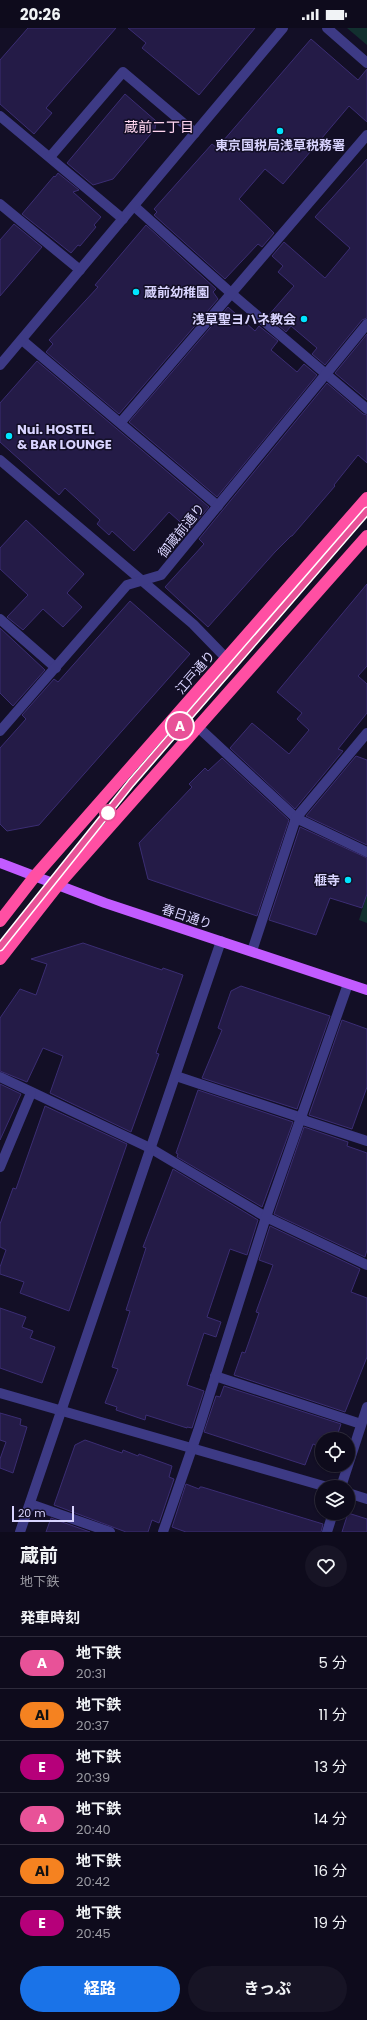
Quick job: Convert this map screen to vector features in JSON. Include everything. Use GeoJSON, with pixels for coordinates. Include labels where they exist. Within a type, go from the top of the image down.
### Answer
{"type":"FeatureCollection","features":[{"type":"Feature","properties":{"kind":"highway","name":"江戸通り"},"geometry":{"type":"LineString","coordinates":[[0,921],[35,876],[367,498]]}},
{"type":"Feature","properties":{"kind":"highway"},"geometry":{"type":"LineString","coordinates":[[0,959],[58,885],[199,728],[367,536]]}},
{"type":"Feature","properties":{"kind":"main road","name":"春日通り"},"geometry":{"type":"LineString","coordinates":[[0,863],[105,903],[367,990]]}},
{"type":"Feature","properties":{"kind":"street"},"geometry":{"type":"LineString","coordinates":[[0,365],[283,28]]}},
{"type":"Feature","properties":{"kind":"street"},"geometry":{"type":"LineString","coordinates":[[327,28],[367,63]]}},
{"type":"Feature","properties":{"kind":"street"},"geometry":{"type":"LineString","coordinates":[[50,157],[123,72],[195,133]]}},
{"type":"Feature","properties":{"kind":"street"},"geometry":{"type":"LineString","coordinates":[[0,116],[123,219]]}},
{"type":"Feature","properties":{"kind":"street"},"geometry":{"type":"LineString","coordinates":[[121,422],[367,135]]}},
{"type":"Feature","properties":{"kind":"street"},"geometry":{"type":"LineString","coordinates":[[0,204],[80,270]]}},
{"type":"Feature","properties":{"kind":"street"},"geometry":{"type":"LineString","coordinates":[[134,206],[232,294],[327,373],[367,409]]}},
{"type":"Feature","properties":{"kind":"street","name":"御蔵前通り"},"geometry":{"type":"LineString","coordinates":[[0,731],[127,585],[161,575],[367,324]]}},
{"type":"Feature","properties":{"kind":"street"},"geometry":{"type":"LineString","coordinates":[[22,340],[121,422],[218,506]]}},
{"type":"Feature","properties":{"kind":"street"},"geometry":{"type":"LineString","coordinates":[[0,460],[193,624],[226,658]]}},
{"type":"Feature","properties":{"kind":"street"},"geometry":{"type":"LineString","coordinates":[[0,620],[56,668]]}},
{"type":"Feature","properties":{"kind":"street"},"geometry":{"type":"LineString","coordinates":[[199,728],[296,818],[367,852]]}},
{"type":"Feature","properties":{"kind":"street"},"geometry":{"type":"LineString","coordinates":[[252,951],[296,818],[367,733]]}},
{"type":"Feature","properties":{"kind":"street"},"geometry":{"type":"LineString","coordinates":[[357,745],[367,749]]}},
{"type":"Feature","properties":{"kind":"street"},"geometry":{"type":"LineString","coordinates":[[20,1532],[63,1410],[221,941]]}},
{"type":"Feature","properties":{"kind":"street"},"geometry":{"type":"LineString","coordinates":[[163,1532],[192,1448],[266,1217],[348,984]]}},
{"type":"Feature","properties":{"kind":"street"},"geometry":{"type":"LineString","coordinates":[[176,1076],[367,1141]]}},
{"type":"Feature","properties":{"kind":"street"},"geometry":{"type":"LineString","coordinates":[[0,1077],[150,1148],[266,1217],[367,1265]]}},
{"type":"Feature","properties":{"kind":"street"},"geometry":{"type":"LineString","coordinates":[[0,1166],[31,1093]]}},
{"type":"Feature","properties":{"kind":"street"},"geometry":{"type":"LineString","coordinates":[[215,1376],[362,1424]]}},
{"type":"Feature","properties":{"kind":"street"},"geometry":{"type":"LineString","coordinates":[[0,1393],[315,1484]]}},
{"type":"Feature","properties":{"kind":"street"},"geometry":{"type":"LineString","coordinates":[[343,1480],[367,1407]]}},
{"type":"Feature","properties":{"kind":"street"},"geometry":{"type":"LineString","coordinates":[[355,1495],[367,1499]]}},
{"type":"Feature","properties":{"kind":"street"},"geometry":{"type":"LineString","coordinates":[[30,1504],[110,1532]]}},
{"type":"Feature","properties":{"kind":"street"},"geometry":{"type":"LineString","coordinates":[[327,1532],[331,1520]]}},
{"type":"Feature","properties":{"kind":"green space"},"geometry":{"type":"Polygon","coordinates":[[[347,28],[367,28],[367,45],[347,28]]]}},
{"type":"Feature","properties":{"kind":"green space"},"geometry":{"type":"Polygon","coordinates":[[[367,894],[367,923],[359,920],[367,894]]]}},
{"type":"Feature","properties":{"kind":"building"},"geometry":{"type":"Polygon","coordinates":[[[28,28],[116,28],[46,108],[52,113],[34,134],[0,104],[0,60],[28,28]]]}},
{"type":"Feature","properties":{"kind":"building"},"geometry":{"type":"Polygon","coordinates":[[[128,28],[255,28],[199,95],[142,48],[146,43],[128,28]]]}},
{"type":"Feature","properties":{"kind":"building"},"geometry":{"type":"Polygon","coordinates":[[[311,39],[358,80],[367,69],[367,122],[349,106],[283,184],[265,169],[239,199],[274,233],[262,247],[258,244],[225,279],[154,215],[157,212],[154,209],[212,144],[217,148],[311,39]]]}},
{"type":"Feature","properties":{"kind":"building"},"geometry":{"type":"Polygon","coordinates":[[[125,94],[156,121],[155,129],[113,179],[93,185],[67,163],[125,94]]]}},
{"type":"Feature","properties":{"kind":"building"},"geometry":{"type":"Polygon","coordinates":[[[367,159],[367,318],[362,320],[325,365],[312,354],[317,348],[291,326],[286,332],[268,316],[294,286],[278,272],[283,266],[272,256],[284,242],[325,278],[350,248],[315,217],[367,159]]]}},
{"type":"Feature","properties":{"kind":"building"},"geometry":{"type":"Polygon","coordinates":[[[58,173],[79,190],[73,192],[101,217],[94,225],[96,227],[80,246],[78,245],[71,253],[22,214],[58,173]]]}},
{"type":"Feature","properties":{"kind":"building"},"geometry":{"type":"Polygon","coordinates":[[[14,224],[42,247],[0,296],[0,240],[14,224]]]}},
{"type":"Feature","properties":{"kind":"building"},"geometry":{"type":"Polygon","coordinates":[[[146,225],[216,289],[213,292],[218,299],[119,414],[46,352],[53,344],[49,340],[98,287],[95,285],[146,225]]]}},
{"type":"Feature","properties":{"kind":"building"},"geometry":{"type":"Polygon","coordinates":[[[228,307],[255,331],[259,326],[278,341],[271,350],[297,372],[304,364],[317,375],[217,497],[129,422],[228,307]]]}},
{"type":"Feature","properties":{"kind":"building"},"geometry":{"type":"Polygon","coordinates":[[[367,334],[367,400],[335,373],[367,334]]]}},
{"type":"Feature","properties":{"kind":"building"},"geometry":{"type":"Polygon","coordinates":[[[37,361],[209,507],[189,530],[169,512],[134,551],[112,531],[109,535],[97,524],[100,520],[65,488],[59,495],[0,442],[0,403],[37,361]]]}},
{"type":"Feature","properties":{"kind":"building"},"geometry":{"type":"Polygon","coordinates":[[[327,383],[363,414],[367,415],[367,463],[358,455],[334,485],[335,486],[292,536],[275,552],[208,627],[165,587],[204,544],[199,539],[327,383]]]}},
{"type":"Feature","properties":{"kind":"building"},"geometry":{"type":"Polygon","coordinates":[[[26,520],[84,574],[67,593],[82,607],[63,627],[43,609],[23,630],[7,617],[28,595],[0,569],[0,548],[26,520]]]}},
{"type":"Feature","properties":{"kind":"building"},"geometry":{"type":"Polygon","coordinates":[[[367,584],[367,666],[358,676],[367,684],[367,713],[338,749],[343,751],[295,809],[230,748],[252,723],[289,754],[309,730],[297,719],[302,713],[277,692],[367,584]]]}},
{"type":"Feature","properties":{"kind":"building"},"geometry":{"type":"Polygon","coordinates":[[[130,601],[190,654],[39,825],[7,831],[0,824],[0,748],[26,719],[22,715],[54,679],[58,682],[130,601]]]}},
{"type":"Feature","properties":{"kind":"building"},"geometry":{"type":"Polygon","coordinates":[[[0,628],[45,670],[13,706],[0,693],[0,628]]]}},
{"type":"Feature","properties":{"kind":"building"},"geometry":{"type":"Polygon","coordinates":[[[356,756],[367,760],[367,845],[306,816],[356,756]]]}},
{"type":"Feature","properties":{"kind":"building"},"geometry":{"type":"Polygon","coordinates":[[[222,758],[289,820],[257,916],[148,879],[139,843],[192,787],[189,784],[205,768],[208,771],[222,758]]]}},
{"type":"Feature","properties":{"kind":"building"},"geometry":{"type":"Polygon","coordinates":[[[300,827],[367,858],[367,894],[362,908],[330,898],[316,935],[269,920],[300,827]]]}},
{"type":"Feature","properties":{"kind":"building"},"geometry":{"type":"Polygon","coordinates":[[[83,943],[162,970],[163,968],[183,975],[156,1053],[159,1054],[131,1132],[50,1093],[63,1056],[43,1048],[27,1082],[0,1071],[0,1018],[20,989],[36,995],[47,964],[31,959],[83,943]]]}},
{"type":"Feature","properties":{"kind":"building"},"geometry":{"type":"Polygon","coordinates":[[[241,986],[330,1016],[297,1109],[202,1078],[222,1030],[218,1028],[231,991],[241,986]]]}},
{"type":"Feature","properties":{"kind":"building"},"geometry":{"type":"Polygon","coordinates":[[[342,1020],[367,1029],[367,1087],[352,1129],[309,1115],[342,1020]]]}},
{"type":"Feature","properties":{"kind":"building"},"geometry":{"type":"Polygon","coordinates":[[[0,1084],[21,1094],[0,1140],[0,1084]]]}},
{"type":"Feature","properties":{"kind":"building"},"geometry":{"type":"Polygon","coordinates":[[[198,1090],[293,1122],[262,1207],[177,1157],[178,1154],[176,1153],[198,1090]]]}},
{"type":"Feature","properties":{"kind":"building"},"geometry":{"type":"Polygon","coordinates":[[[45,1106],[127,1144],[69,1311],[20,1293],[24,1282],[0,1274],[0,1267],[6,1250],[0,1247],[0,1224],[13,1188],[16,1189],[45,1106]]]}},
{"type":"Feature","properties":{"kind":"building"},"geometry":{"type":"Polygon","coordinates":[[[304,1127],[348,1142],[347,1146],[367,1153],[367,1250],[365,1257],[274,1214],[304,1127]]]}},
{"type":"Feature","properties":{"kind":"building"},"geometry":{"type":"Polygon","coordinates":[[[173,1169],[258,1220],[247,1255],[230,1249],[207,1317],[221,1322],[216,1337],[204,1333],[187,1385],[204,1391],[192,1428],[187,1428],[146,1415],[145,1420],[116,1410],[117,1407],[105,1403],[118,1369],[112,1367],[130,1311],[126,1310],[146,1248],[143,1247],[173,1169]]]}},
{"type":"Feature","properties":{"kind":"building"},"geometry":{"type":"Polygon","coordinates":[[[270,1226],[360,1269],[351,1292],[367,1298],[367,1357],[345,1412],[234,1375],[242,1352],[245,1353],[259,1313],[256,1312],[273,1265],[259,1260],[270,1226]]]}},
{"type":"Feature","properties":{"kind":"building"},"geometry":{"type":"Polygon","coordinates":[[[0,1308],[26,1317],[22,1327],[33,1331],[30,1338],[55,1347],[42,1383],[0,1368],[0,1308]]]}},
{"type":"Feature","properties":{"kind":"building"},"geometry":{"type":"Polygon","coordinates":[[[224,1386],[341,1424],[338,1432],[315,1432],[315,1445],[313,1444],[305,1465],[204,1432],[216,1396],[220,1397],[224,1386]]]}},
{"type":"Feature","properties":{"kind":"building"},"geometry":{"type":"Polygon","coordinates":[[[0,1413],[21,1419],[20,1425],[27,1427],[13,1473],[0,1468],[0,1459],[6,1442],[0,1440],[0,1413]]]}},
{"type":"Feature","properties":{"kind":"building"},"geometry":{"type":"Polygon","coordinates":[[[85,1440],[122,1453],[123,1450],[138,1456],[139,1454],[172,1466],[169,1477],[174,1479],[159,1523],[152,1520],[148,1532],[126,1532],[54,1505],[75,1445],[85,1440]]]}},
{"type":"Feature","properties":{"kind":"building"},"geometry":{"type":"Polygon","coordinates":[[[186,1484],[199,1489],[202,1487],[323,1524],[321,1532],[186,1532],[172,1527],[186,1484]]]}},
{"type":"Feature","properties":{"kind":"building"},"geometry":{"type":"Polygon","coordinates":[[[355,1515],[367,1519],[367,1532],[342,1532],[346,1520],[355,1520],[355,1515]]]}},
{"type":"Feature","properties":{"kind":"building"},"geometry":{"type":"Polygon","coordinates":[[[51,1518],[90,1532],[46,1532],[51,1518]]]}},
{"type":"Feature","properties":{"kind":"metro line","name":"A"},"geometry":{"type":"LineString","coordinates":[[0,947],[72,859],[131,783],[367,511]]}},
{"type":"Feature","properties":{"kind":"place","name":"東京国税局浅草税務署"},"geometry":{"type":"Point","coordinates":[280,131]}},
{"type":"Feature","properties":{"kind":"place","name":"蔵前幼稚園"},"geometry":{"type":"Point","coordinates":[136,292]}},
{"type":"Feature","properties":{"kind":"place","name":"浅草聖ヨハネ教会"},"geometry":{"type":"Point","coordinates":[304,319]}},
{"type":"Feature","properties":{"kind":"place","name":"Nui. HOSTEL & BAR LOUNGE"},"geometry":{"type":"Point","coordinates":[9,436]}},
{"type":"Feature","properties":{"kind":"place","name":"榧寺"},"geometry":{"type":"Point","coordinates":[348,880]}},
{"type":"Feature","properties":{"kind":"district","name":"蔵前二丁目"},"geometry":{"type":"Point","coordinates":[159,127]}}]}
